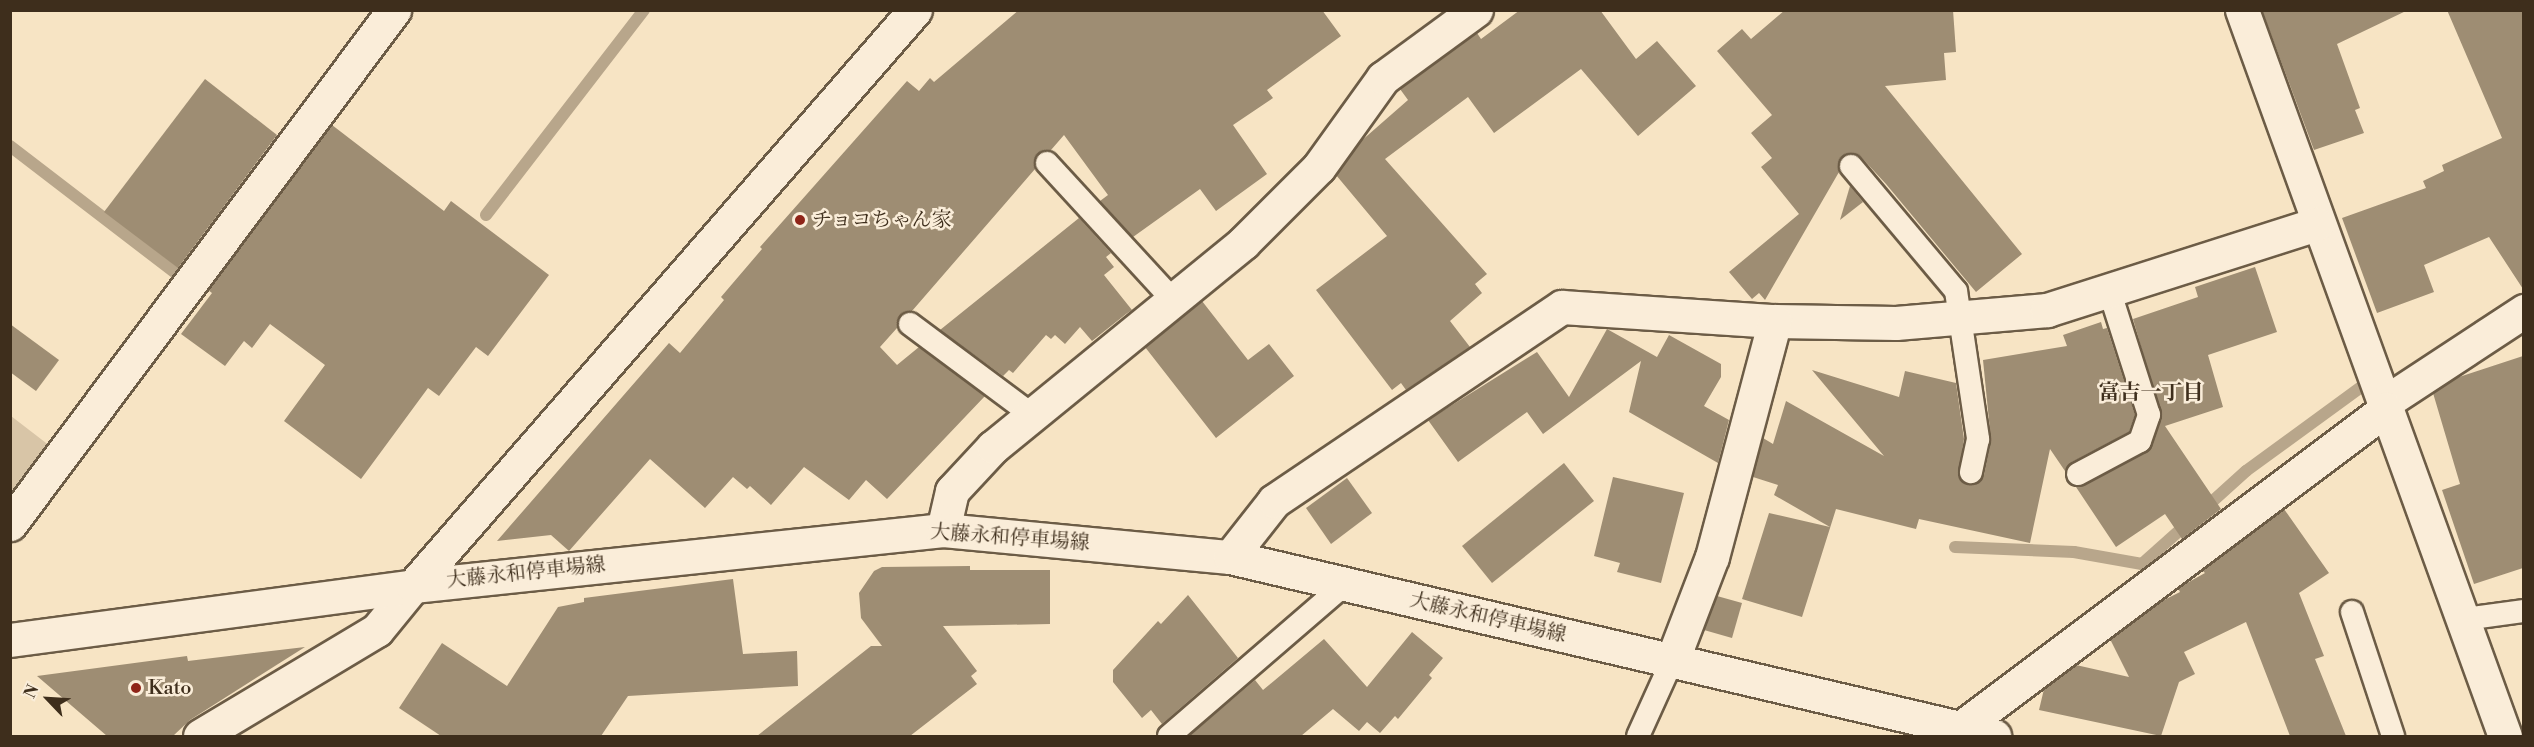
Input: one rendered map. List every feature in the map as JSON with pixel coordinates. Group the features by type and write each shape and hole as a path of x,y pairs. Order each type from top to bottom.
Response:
{"street":[{"path":"10,524 394,10"},
{"path":"200,736 377,630 412,585 915,10"},
{"path":"943,530 952,491 993,447 1243,243 1319,167 1383,78 1476,10"},
{"path":"2242,10 2317,224 2465,619 2505,736"},
{"path":"1230,557 1274,501 1562,307 1775,321 1896,323 2047,310 2317,224"},
{"path":"1955,733 2385,406 2523,310"},
{"path":"1672,661 1712,557 1775,321"},
{"name":"大藤永和停車場線","path":"10,640 412,585 943,530 1230,557 1672,661 1955,733 1994,736"}],"lane":[{"path":"1047,163 1173,300"},
{"path":"1851,166 1956,291 1958,317 1978,439 1971,472"},
{"path":"2078,474 2139,441 2149,415 2109,290"},
{"path":"910,324 1032,415"},
{"path":"1169,736 1344,585"},
{"path":"2465,619 2523,611"},
{"path":"2352,612 2393,736"},
{"path":"1638,736 1672,661"}],"shaded area":[{"path":"11,416 50,446 11,500"}],"building":[{"path":"1019,10 1322,10 1341,36 1267,90 1273,98 1233,125 1267,174 1216,211 1200,189 1133,237 1100,201 1108,195 1064,135 1051,150 1037,154 1035,169 912,311 900,316 897,328 880,347 897,365 919,347 985,396 887,499 866,480 849,500 804,467 771,505 750,486 747,489 733,477 705,508 650,459 569,551 551,535 497,541 669,343 680,353 724,300 721,297 762,249 760,247 907,81 919,91 930,78 934,82"},
{"path":"1520,10 1600,10 1636,59 1657,41 1696,86 1638,136 1581,69 1494,133 1468,97 1385,159 1487,274 1475,284 1482,293 1450,321 1470,347 1406,390 1401,383 1392,390 1316,290 1387,236 1336,175 1360,142 1408,100 1400,89 1477,33 1481,39"},
{"path":"1785,10 1953,10 1956,52 1944,53 1946,80 1885,86 2022,254 1976,292 1886,184 1861,157 1849,153 1839,161 1839,172 1765,300 1759,293 1752,299 1729,272 1799,214 1761,167 1772,158 1751,133 1772,115 1717,51 1742,29 1751,39"},
{"path":"2262,10 2408,10 2337,44 2360,108 2355,110 2364,133 2314,150"},
{"path":"2447,10 2523,10 2523,289 2489,237 2424,265 2434,292 2377,313 2342,218 2426,188 2423,181 2444,171 2442,165 2502,138"},
{"path":"205,79 277,135 178,268 104,212"},
{"path":"332,125 444,211 451,201 549,275 488,356 476,347 439,396 428,388 361,479 284,421 325,365 270,324 252,348 244,341 225,366 181,334 212,293 208,290"},
{"path":"1850,186 1863,202 1840,220"},
{"path":"1079,218 1111,253 1106,257 1114,267 1104,275 1132,310 1092,341 1080,327 1065,344 1055,335 1051,339 1046,335 1013,373 1009,370 1003,376 940,330"},
{"path":"2255,267 2277,332 2208,355 2223,407 2165,426 2221,509 2182,539 2165,514 2116,547 2076,487 2147,452 2162,419 2133,319 2198,297 2195,287"},
{"path":"1202,301 1248,360 1269,344 1294,376 1216,438 1145,347"},
{"path":"2101,322 2103,329 2107,328 2135,415 2129,432 2072,462 2065,471 2050,449 2030,543 1919,519 1916,529 1836,509 1802,617 1742,599 1769,513 1830,527 1774,495 1778,485 1753,477 1763,438 1773,444 1786,401 1884,456 1812,370 1899,397 1905,371 1956,383 1964,439 1958,476 1962,482 1975,485 1984,475 1991,441 1983,360 2067,346 2063,335"},
{"path":"10,324 59,360 36,391 10,372"},
{"path":"1607,329 1657,357 1669,335 1721,364 1721,377 1704,406 1729,420 1718,463 1629,412 1641,361 1543,434 1527,412 1458,462 1428,420 1537,352 1569,397"},
{"path":"2523,356 2523,568 2474,584 2442,490 2460,484 2433,393 2456,378"},
{"path":"1564,463 1594,501 1492,583 1462,546"},
{"path":"1613,477 1684,493 1661,583 1617,572 1620,563 1594,556"},
{"path":"1347,478 1372,513 1331,544 1306,508"},
{"path":"2284,509 2329,573 2299,593 2324,656 2315,659 2346,736 2290,736 2246,622 2184,652 2195,674 2179,682 2161,736 2039,710 2044,689 2076,665 2129,677 2110,639 2158,603 2180,592 2178,588 2205,573 2202,570"},
{"path":"970,566 970,570 1050,570 1050,624 943,626 977,671 971,676 977,684 910,736 757,736 871,646 882,646 861,618 859,593 874,571 882,567"},
{"path":"733,579 743,654 797,651 798,686 628,696 601,736 441,736 399,708 442,643 507,686 558,607 584,602 584,598"},
{"path":"1188,595 1238,658 1162,724 1151,710 1142,718 1113,682 1113,670 1158,621 1161,624"},
{"path":"1717,596 1742,603 1732,638 1704,630"},
{"path":"1412,632 1443,658 1429,675 1432,678 1398,719 1395,716 1380,733 1367,722 1359,731 1333,709 1301,736 1189,736 1255,680 1263,690 1324,639 1367,687"},
{"path":"305,647 190,720 173,736 107,736 37,676 187,656 188,661"}],"waterway":[{"path":"486,215 644,10"},
{"path":"10,146 178,275"},
{"path":"2204,509 2246,471 2360,388"},
{"path":"1955,547 2074,552 2142,564 2189,522"}],"place":[{"name":"チョコちゃん家","path":"800,220"},
{"name":"Kato","path":"136,688"}],"district":[{"name":"富吉一丁目","path":"2151,393"}]}
